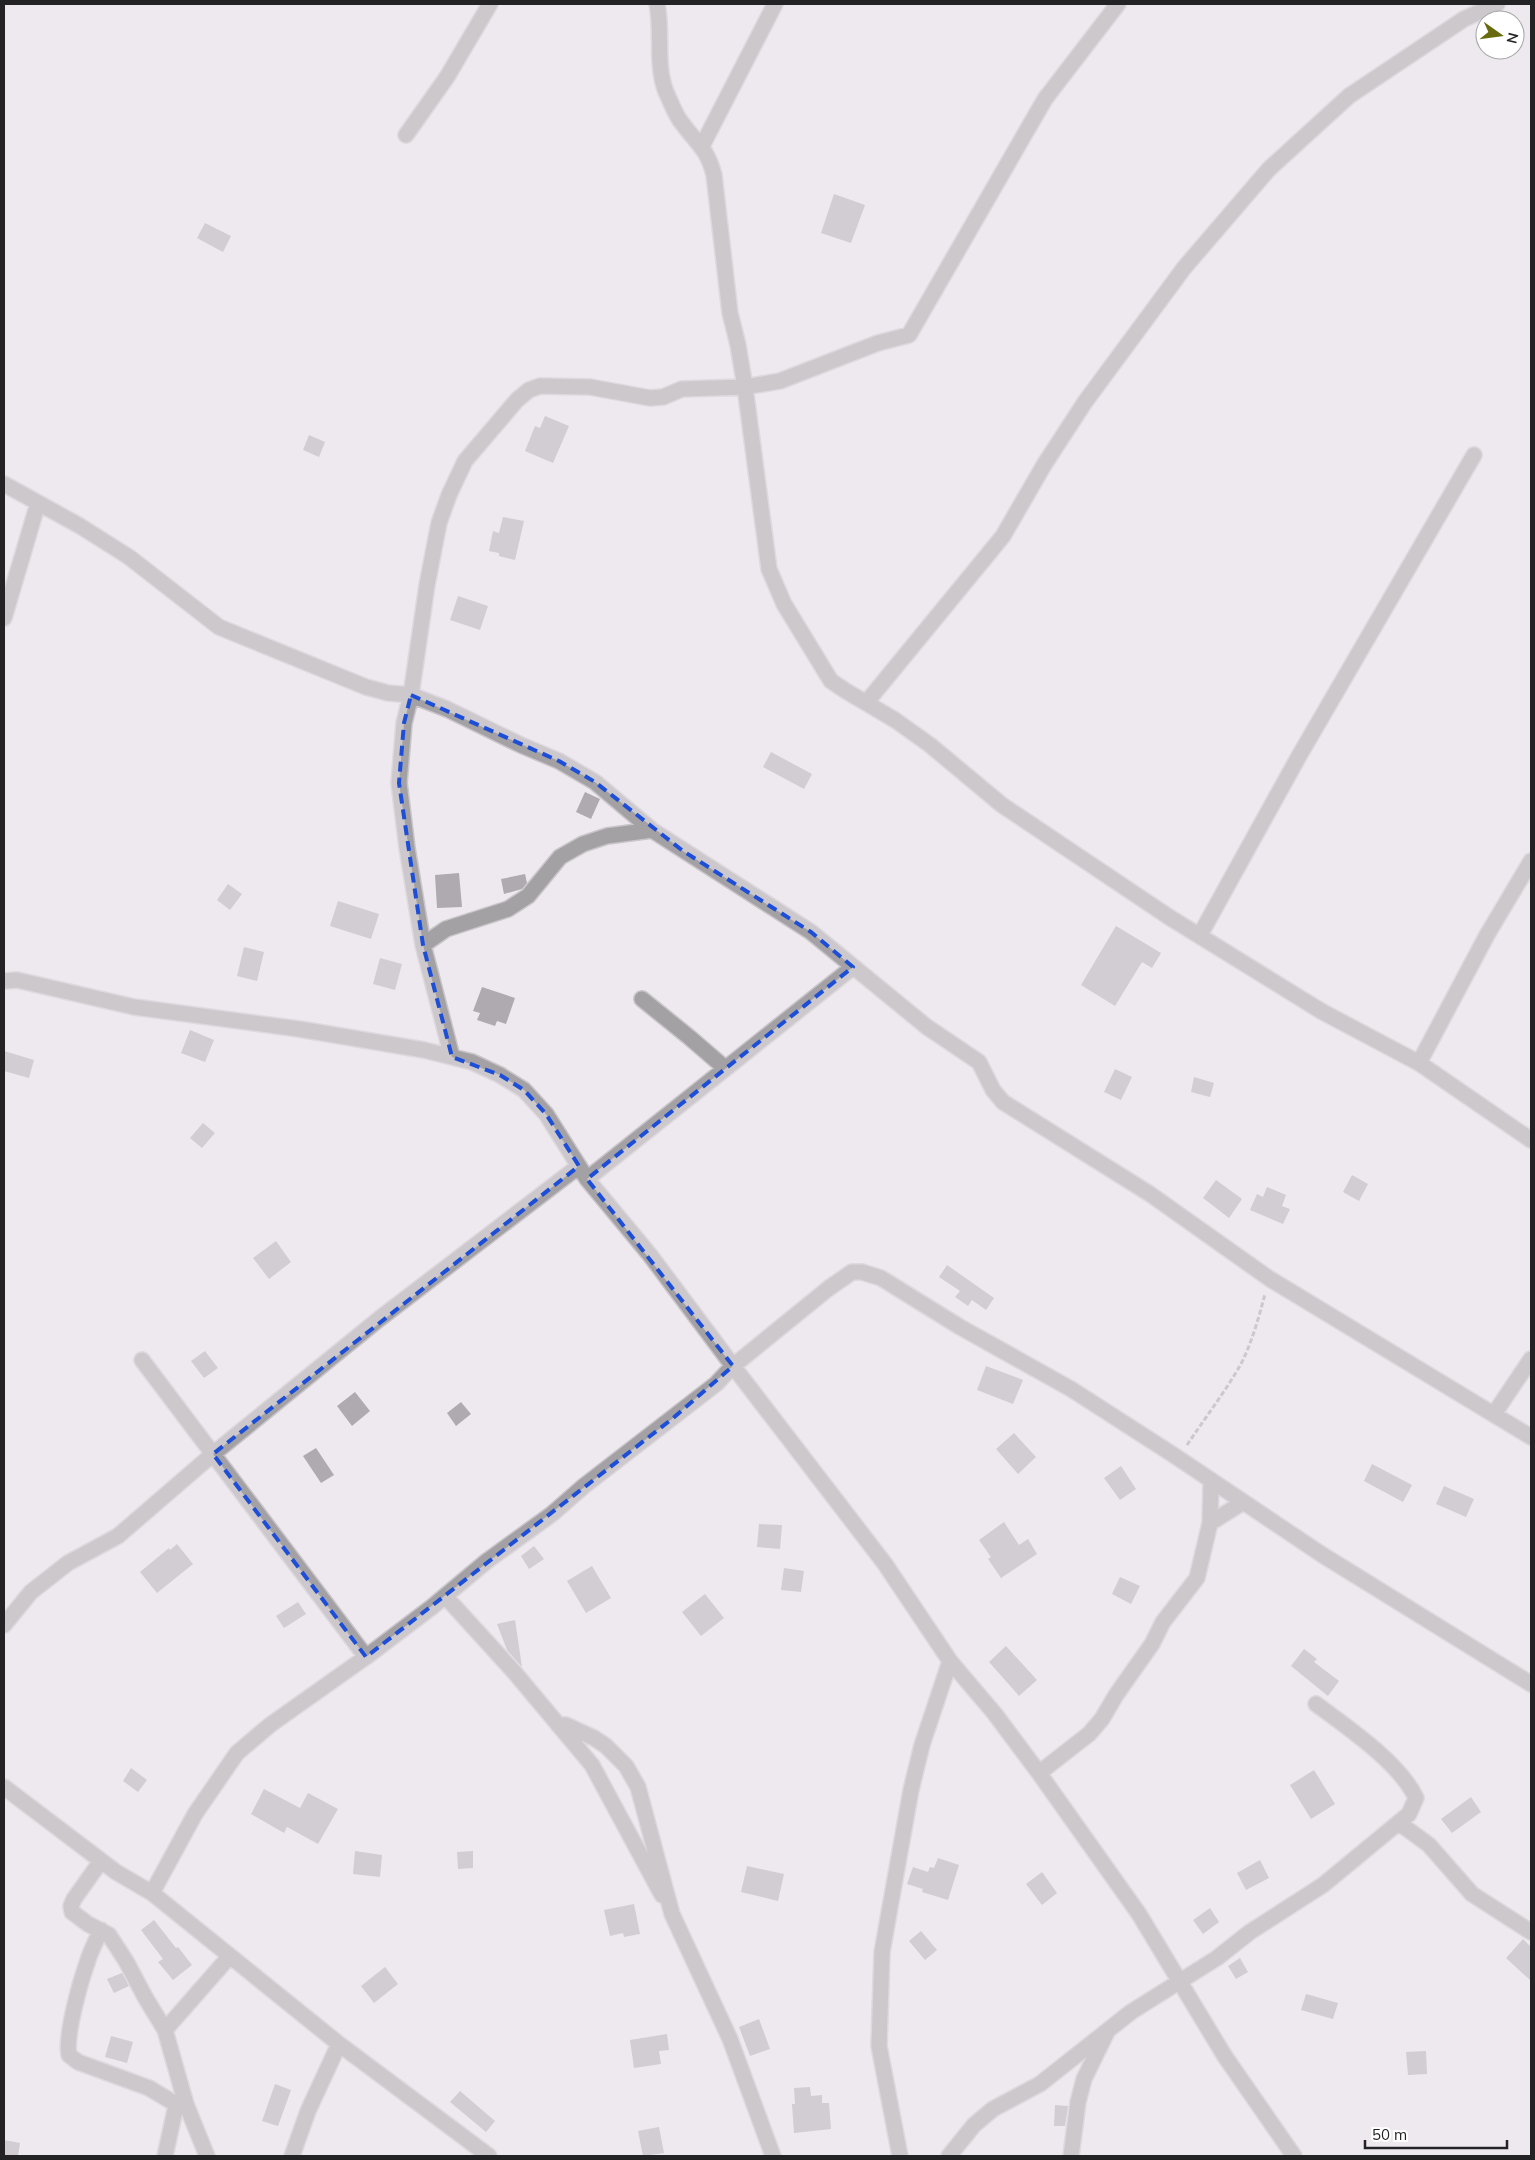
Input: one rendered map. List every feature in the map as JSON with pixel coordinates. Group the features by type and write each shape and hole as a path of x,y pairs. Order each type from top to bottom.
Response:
{"street":[{"path":"406,135 447,77 490,4"},
{"path":"657,4 661,33 661,75 666,92 680,122 702,146 710,158 714,175 730,314 738,345 745,387 764,546 769,569 775,588 831,681 895,720 930,745 1002,804 1161,912 1322,1011 1419,1063 1531,1140"},
{"path":"702,146 775,4"},
{"path":"452,1057 424,945 407,848 399,783 404,723 411,696 427,585 439,523 465,461 517,400 529,390 540,386 590,387 650,398 663,397 682,389 745,387 780,381 878,343 909,335 1045,99 1118,4"},
{"path":"866,703 1002,536 1044,465 1085,402 1184,268 1269,169 1349,96 1464,18 1498,4"},
{"path":"1200,935 1299,756 1474,455"},
{"path":"4,484 80,526 129,557 220,627 366,687 388,693 411,696 447,709 559,761 595,782 652,830 811,932 927,1026 979,1062 993,1090 1003,1102 1150,1194 1270,1279 1531,1437"},
{"path":"4,618 38,503"},
{"path":"424,945 446,928 508,909 528,896 560,857 583,844 607,836 652,830"},
{"path":"1419,1063 1487,935 1531,861"},
{"path":"4,1625 31,1592 68,1563 118,1536 213,1454 379,1320 583,1172 677,1108 724,1068 853,967"},
{"path":"4,981 17,980 134,1007 299,1028 424,1050 472,1062 500,1074 524,1090 546,1114 583,1172 650,1255 885,1564 950,1661 995,1714 1038,1773 1139,1914 1224,2055 1294,2156"},
{"path":"642,999 724,1068"},
{"path":"152,1893 195,1814 237,1753 270,1724 366,1657 488,1561 552,1514 584,1486 716,1384 733,1366 829,1288 852,1272 862,1272 881,1278 960,1327 1071,1390 1418,1616 1531,1684"},
{"path":"1494,1414 1531,1359"},
{"path":"142,1360 366,1657"},
{"path":"1038,1773 1089,1734 1102,1720 1152,1644 1164,1622 1197,1578 1210,1523 1211,1482"},
{"path":"1210,1523 1242,1503"},
{"path":"445,1596 592,1765 672,1914 730,2039 773,2156"},
{"path":"900,2156 879,2046 882,1952 911,1790 922,1745 950,1661"},
{"path":"949,2156 974,2125 993,2109 1040,2084 1131,2012 1181,1981 1323,1885 1409,1814 1416,1798 1410,1785 1364,1740 1316,1704"},
{"path":"558,1724 566,1725 594,1738 606,1746 626,1766 638,1787 672,1914"},
{"path":"4,1787 116,1872 152,1893 339,2044 489,2156"},
{"path":"1399,1823 1429,1845 1472,1894 1531,1932"},
{"path":"101,1861 74,1899 72,1912 108,1935 118,1948 165,2030 183,2105 208,2156"},
{"path":"101,1930 87,1962 70,2029 67,2047 69,2055 78,2062 149,2088 183,2105"},
{"path":"165,2030 229,1957"},
{"path":"1072,2156 1078,2102 1084,2080 1108,2030"},
{"path":"292,2156 308,2111 339,2044"},
{"path":"165,2156 175,2110 183,2105"}],"path":[{"path":"1177,1458 1214,1406 1241,1363 1257,1322 1270,1279"}],"highlighted area":[{"path":"411,695 559,761 595,782 683,851 811,932 853,967 587,1179 733,1366 672,1419 366,1657 213,1454 579,1166 546,1114 524,1090 500,1075 452,1057 423,945 399,783 404,723"}],"building":[{"path":"834,194 865,205 851,243 821,233"},
{"path":"205,223 231,236 223,252 197,238"},
{"path":"545,416 569,426 553,463 525,451 535,426 540,428"},
{"path":"309,435 325,442 319,457 303,450"},
{"path":"503,517 524,521 515,560 489,551 493,531 499,533"},
{"path":"458,596 488,606 480,630 450,620"},
{"path":"771,752 812,774 804,789 763,767"},
{"path":"585,792 600,799 591,819 576,812"},
{"path":"459,873 462,907 437,908 435,875"},
{"path":"525,874 527,883 522,889 504,894 501,879"},
{"path":"228,884 242,894 230,910 217,900"},
{"path":"338,901 379,914 371,939 330,926"},
{"path":"1116,926 1161,953 1152,968 1142,962 1115,1006 1081,985"},
{"path":"244,947 264,952 257,981 237,976"},
{"path":"380,958 402,964 395,990 373,984"},
{"path":"482,987 515,998 506,1024 497,1021 495,1026 477,1020 480,1013 473,1011"},
{"path":"190,1030 214,1040 205,1062 181,1053"},
{"path":"4,1051 34,1060 29,1078 4,1071"},
{"path":"1115,1069 1132,1077 1121,1100 1104,1092"},
{"path":"1194,1077 1214,1083 1210,1097 1191,1092"},
{"path":"203,1123 215,1133 202,1148 190,1138"},
{"path":"1352,1175 1368,1184 1359,1201 1343,1192"},
{"path":"1216,1180 1242,1199 1229,1218 1203,1198"},
{"path":"1267,1187 1286,1195 1282,1206 1290,1209 1283,1224 1250,1210 1257,1194 1263,1197"},
{"path":"276,1241 291,1262 269,1279 253,1258"},
{"path":"947,1265 994,1298 986,1310 972,1300 968,1306 955,1297 960,1291 939,1277"},
{"path":"205,1351 218,1368 204,1378 191,1361"},
{"path":"986,1366 1023,1380 1013,1404 977,1390"},
{"path":"355,1392 370,1411 352,1426 337,1406"},
{"path":"461,1402 471,1414 456,1426 447,1413"},
{"path":"1014,1433 1036,1457 1018,1474 996,1449"},
{"path":"316,1448 334,1475 321,1483 303,1456"},
{"path":"1372,1464 1412,1485 1403,1502 1364,1481"},
{"path":"1121,1466 1136,1489 1120,1500 1104,1478"},
{"path":"1444,1486 1474,1499 1466,1517 1436,1504"},
{"path":"1004,1522 1019,1545 1028,1539 1037,1554 1001,1578 988,1559 991,1557 979,1540"},
{"path":"759,1524 782,1525 780,1549 757,1547"},
{"path":"177,1544 193,1564 157,1593 140,1572 169,1548 170,1550"},
{"path":"534,1546 544,1559 529,1569 521,1556"},
{"path":"592,1566 611,1598 586,1613 567,1581"},
{"path":"784,1568 804,1571 801,1592 781,1590"},
{"path":"1120,1577 1140,1586 1131,1604 1112,1594"},
{"path":"705,1594 724,1618 701,1636 682,1612"},
{"path":"298,1602 306,1614 284,1628 276,1616"},
{"path":"515,1620 522,1667 507,1650 497,1624"},
{"path":"1006,1646 1037,1680 1019,1696 989,1662"},
{"path":"1304,1649 1317,1659 1314,1662 1339,1681 1328,1696 1291,1666"},
{"path":"131,1768 147,1780 138,1792 123,1781"},
{"path":"1314,1770 1335,1804 1311,1819 1290,1785"},
{"path":"264,1789 300,1808 308,1793 338,1809 318,1844 287,1827 284,1833 251,1814"},
{"path":"1471,1797 1481,1812 1452,1833 1441,1819"},
{"path":"355,1851 382,1855 380,1877 353,1874"},
{"path":"473,1851 473,1868 458,1869 457,1852"},
{"path":"938,1858 959,1865 948,1900 922,1892 923,1889 907,1884 913,1867 928,1872 930,1867 934,1868"},
{"path":"1260,1860 1269,1878 1246,1890 1237,1873"},
{"path":"747,1866 784,1874 778,1901 741,1892"},
{"path":"1042,1872 1057,1893 1042,1905 1026,1884"},
{"path":"634,1904 640,1934 624,1937 623,1933 610,1936 604,1910"},
{"path":"1210,1908 1219,1922 1203,1934 1193,1920"},
{"path":"154,1920 192,1965 173,1980 158,1962 163,1959 141,1930"},
{"path":"921,1931 937,1950 925,1960 909,1941"},
{"path":"1523,1939 1531,1947 1531,1981 1506,1958"},
{"path":"1240,1958 1248,1972 1236,1979 1228,1966"},
{"path":"385,1967 398,1984 374,2003 361,1986"},
{"path":"122,1973 129,1986 114,1993 107,1979"},
{"path":"1306,1994 1338,2003 1333,2019 1301,2010"},
{"path":"759,2019 770,2049 750,2056 739,2027"},
{"path":"667,2034 669,2050 659,2051 661,2064 634,2068 630,2040"},
{"path":"111,2036 133,2042 127,2063 105,2057"},
{"path":"1426,2051 1427,2074 1408,2075 1406,2052"},
{"path":"275,2084 291,2090 278,2126 262,2121"},
{"path":"810,2087 811,2096 822,2095 822,2103 829,2103 831,2129 794,2133 792,2104 795,2104 794,2088"},
{"path":"460,2091 495,2121 486,2132 450,2102"},
{"path":"1055,2105 1068,2106 1065,2126 1054,2126"},
{"path":"659,2127 664,2153 643,2156 638,2131"},
{"path":"4,2140 20,2143 18,2156 4,2156"}]}
